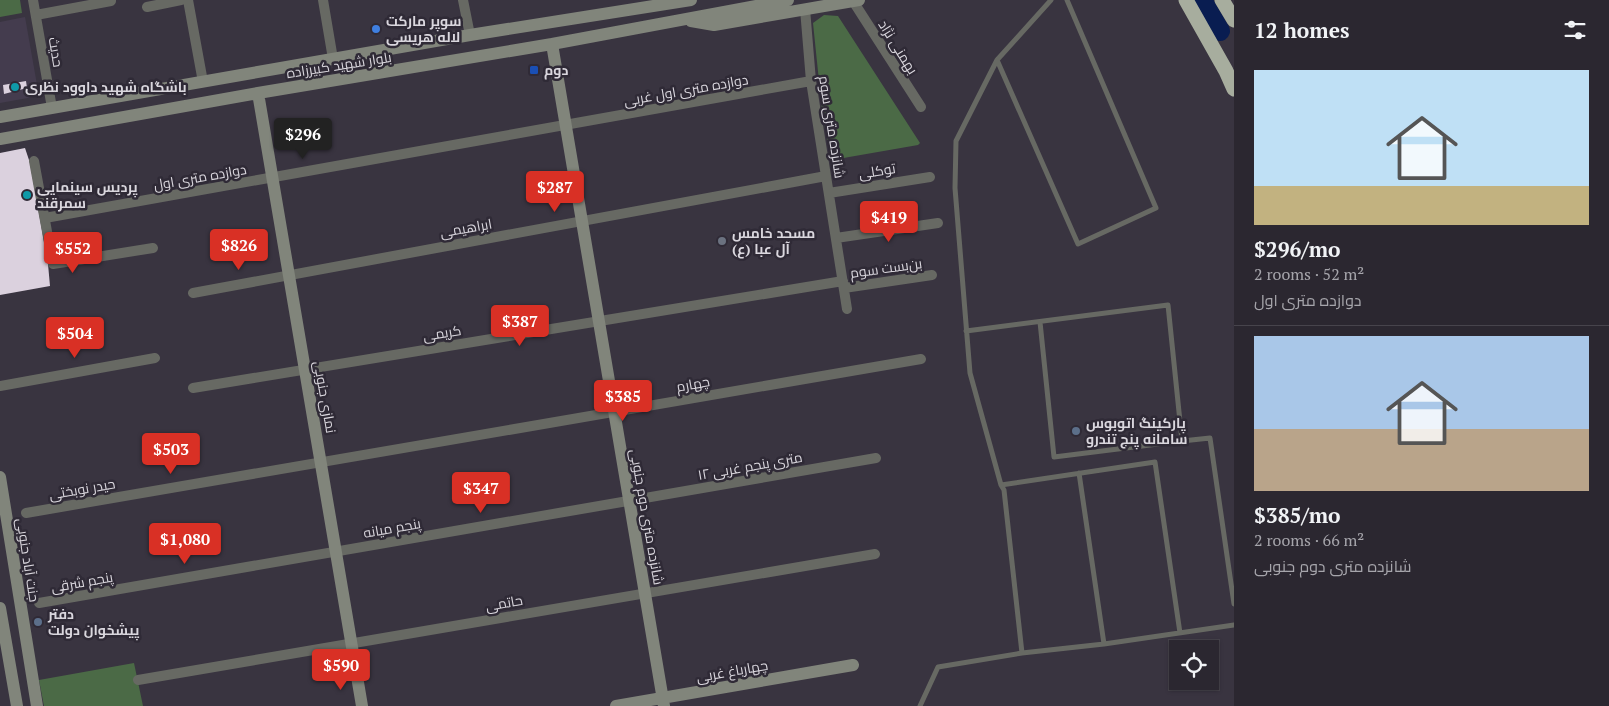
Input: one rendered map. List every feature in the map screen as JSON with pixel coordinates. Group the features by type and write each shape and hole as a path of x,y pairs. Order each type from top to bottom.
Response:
{"highway":[{"path":"1186,0 1226,71 1234,89"},
{"path":"1222,0 1234,20"}],"main road":[{"name":"بلوار شهید کبیرزاده","path":"0,139 258,93 552,44 788,0"},
{"name":"بلوار شهید کبیرزاده","path":"684,20 714,25 856,0"},
{"name":"بلوار شهید کبیرزاده","path":"0,117 660,2 685,1"},
{"name":"شانزده متری دوم جنوبی","path":"552,44 663,702"},
{"name":"نمازی جنوبی","path":"258,93 362,706"},
{"name":"جنت آباد جنوبی","path":"0,477 37,706"},
{"path":"0,608 17,706"},
{"name":"چهارباغ غربی","path":"616,706 663,702 853,665"},
{"path":"352,706 358,681"}],"street":[{"name":"حدیث","path":"33,0 52,108"},
{"path":"147,7 181,0"},
{"path":"188,0 203,82"},
{"path":"323,0 332,59"},
{"path":"463,0 470,35"},
{"name":"بهمنی نژاد","path":"856,0 920,107"},
{"path":"36,15 110,1"},
{"name":"شانزده متری سوم","path":"805,8 810,81 847,309"},
{"name":"دوازده متری اول غربی","path":"566,125 810,81"},
{"name":"دوازده متری اول","path":"45,218 566,125"},
{"path":"34,161 53,264 154,248"},
{"name":"ابراهیمی","path":"193,293 826,176"},
{"name":"توکلی","path":"828,192 930,177"},
{"path":"836,238 938,223"},
{"name":"بن‌بست سوم","path":"843,284 932,275"},
{"name":"کریمی","path":"193,388 598,321 843,284"},
{"path":"0,386 155,358"},
{"name":"چهارم","path":"321,462 921,358"},
{"name":"۱۲ متری پنجم غربی","path":"629,501 876,458"},
{"name":"حیدر نوبختی","path":"26,513 321,462"},
{"name":"پنجم میانه","path":"336,552 629,501"},
{"name":"پنجم شرقی","path":"39,603 336,552"},
{"name":"حاتمی","path":"138,680 875,554"}],"lane":[{"path":"1022,653 1004,490 970,372 955,188 956,141 997,60 1050,0"},
{"path":"997,60 1078,244 1156,208 1067,0"},
{"path":"966,331 1168,305 1182,440"},
{"path":"1040,322 1054,457 1210,438 1234,604"},
{"path":"1001,485 1155,462 1180,633"},
{"path":"1080,473 1104,644"},
{"path":"920,706 938,667 1022,653 1104,644 1234,625"}],"shaded area":[{"path":"25,17 39,96 0,103 0,22"}],"green space":[{"path":"0,0 20,0 22,13 0,17"},
{"path":"824,15 838,16 920,143 918,145 832,160 823,120 813,23"},
{"path":"134,663 143,706 44,706 39,680"}],"building":[{"name":"باشگاه شهید داوود نظری","path":"26,81 27,88 4,94 3,85"},
{"path":"25,148 30,163 48,264 50,286 0,295 0,153"}],"waterway":[{"path":"1202,0 1220,31"}],"place":[{"name":"سوپر مارکت لاله هریسی","path":"376,29"},
{"name":"دوم","path":"534,70"},
{"name":"باشگاه شهید داوود نظری","path":"15,87"},
{"name":"پردیس سینمایی سمرقند","path":"27,195"},
{"name":"مسجد خامس آل عبا (ع)","path":"722,241"},
{"name":"پارکینگ اتوبوس سامانه پنج تندرو","path":"1076,431"},
{"name":"دفتر پیشخوان دولت","path":"38,622"}]}
